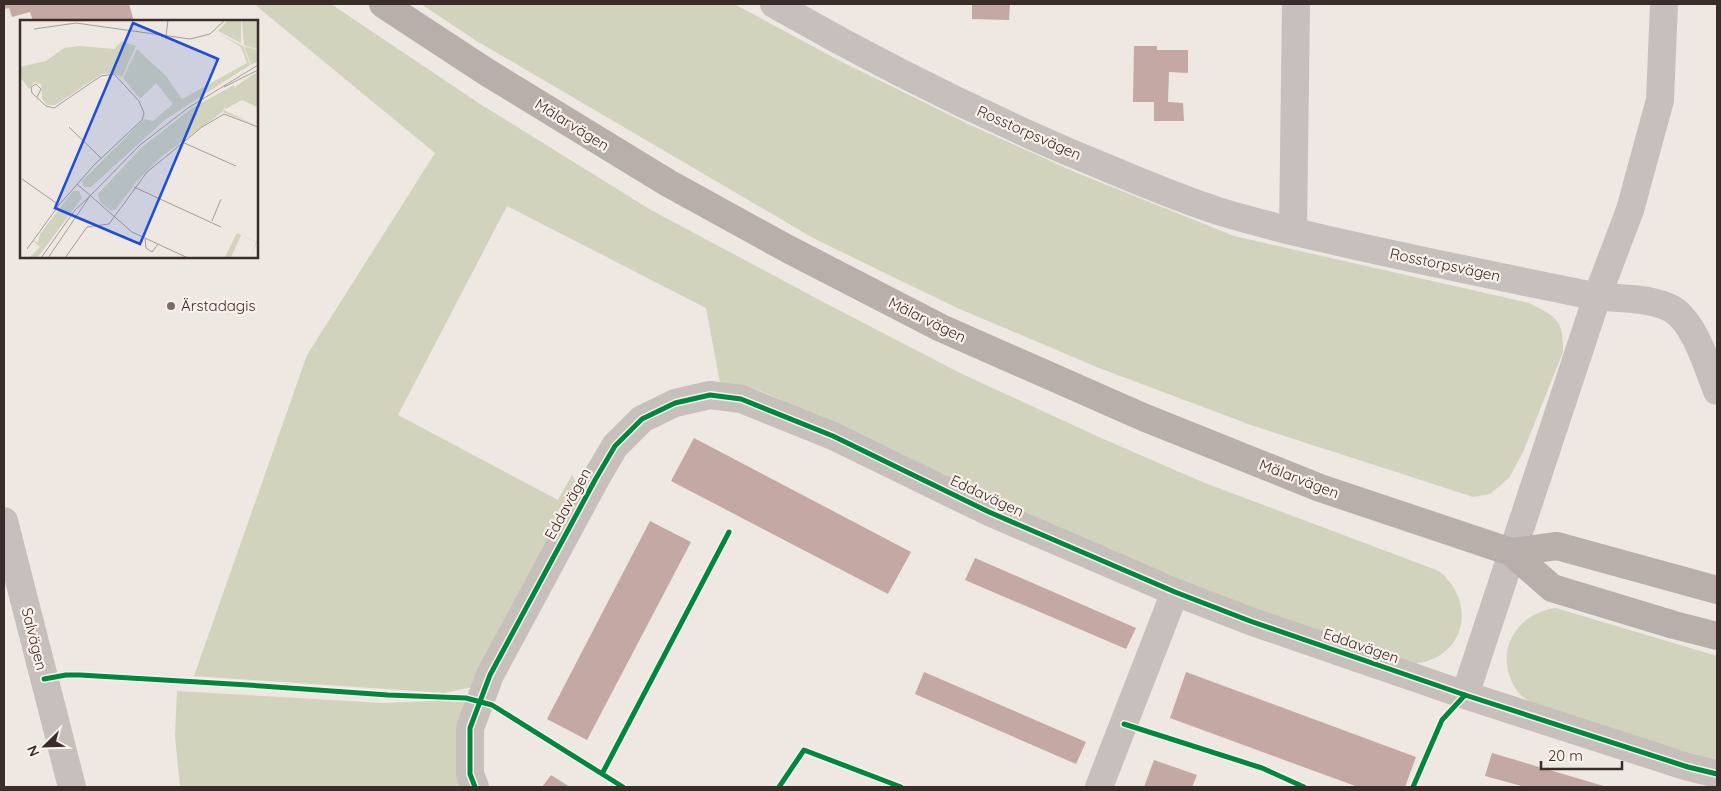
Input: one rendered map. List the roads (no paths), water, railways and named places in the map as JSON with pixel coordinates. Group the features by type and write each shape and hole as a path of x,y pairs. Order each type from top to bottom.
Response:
{"main road":[{"name":"Mälarvägen","path":"383,4 485,71 668,183 786,248 941,328 1143,417 1320,488 1512,552 1552,588 1717,636"},
{"name":"Mälarvägen","path":"1512,552 1557,546 1717,590"}],"street":[{"name":"Rosstorpsvägen","path":"776,4 850,46 996,120 1130,178 1219,212 1423,262 1597,297 1655,303 1671,309 1683,318 1693,333 1717,391"},
{"path":"1293,231 1296,4"},
{"path":"1465,695 1597,297 1630,210 1660,100 1664,4"},
{"name":"Eddavägen","path":"475,787 470,774 470,728 490,675 615,446 642,419 675,403 710,395 741,399 833,436 989,512 1250,622 1465,695 1686,777 1717,774"},
{"name":"Salvägen","path":"4,521 72,787"},
{"path":"1099,787 1175,592"}],"place":[{"name":"Ärstadagis","path":"171,306"}]}
